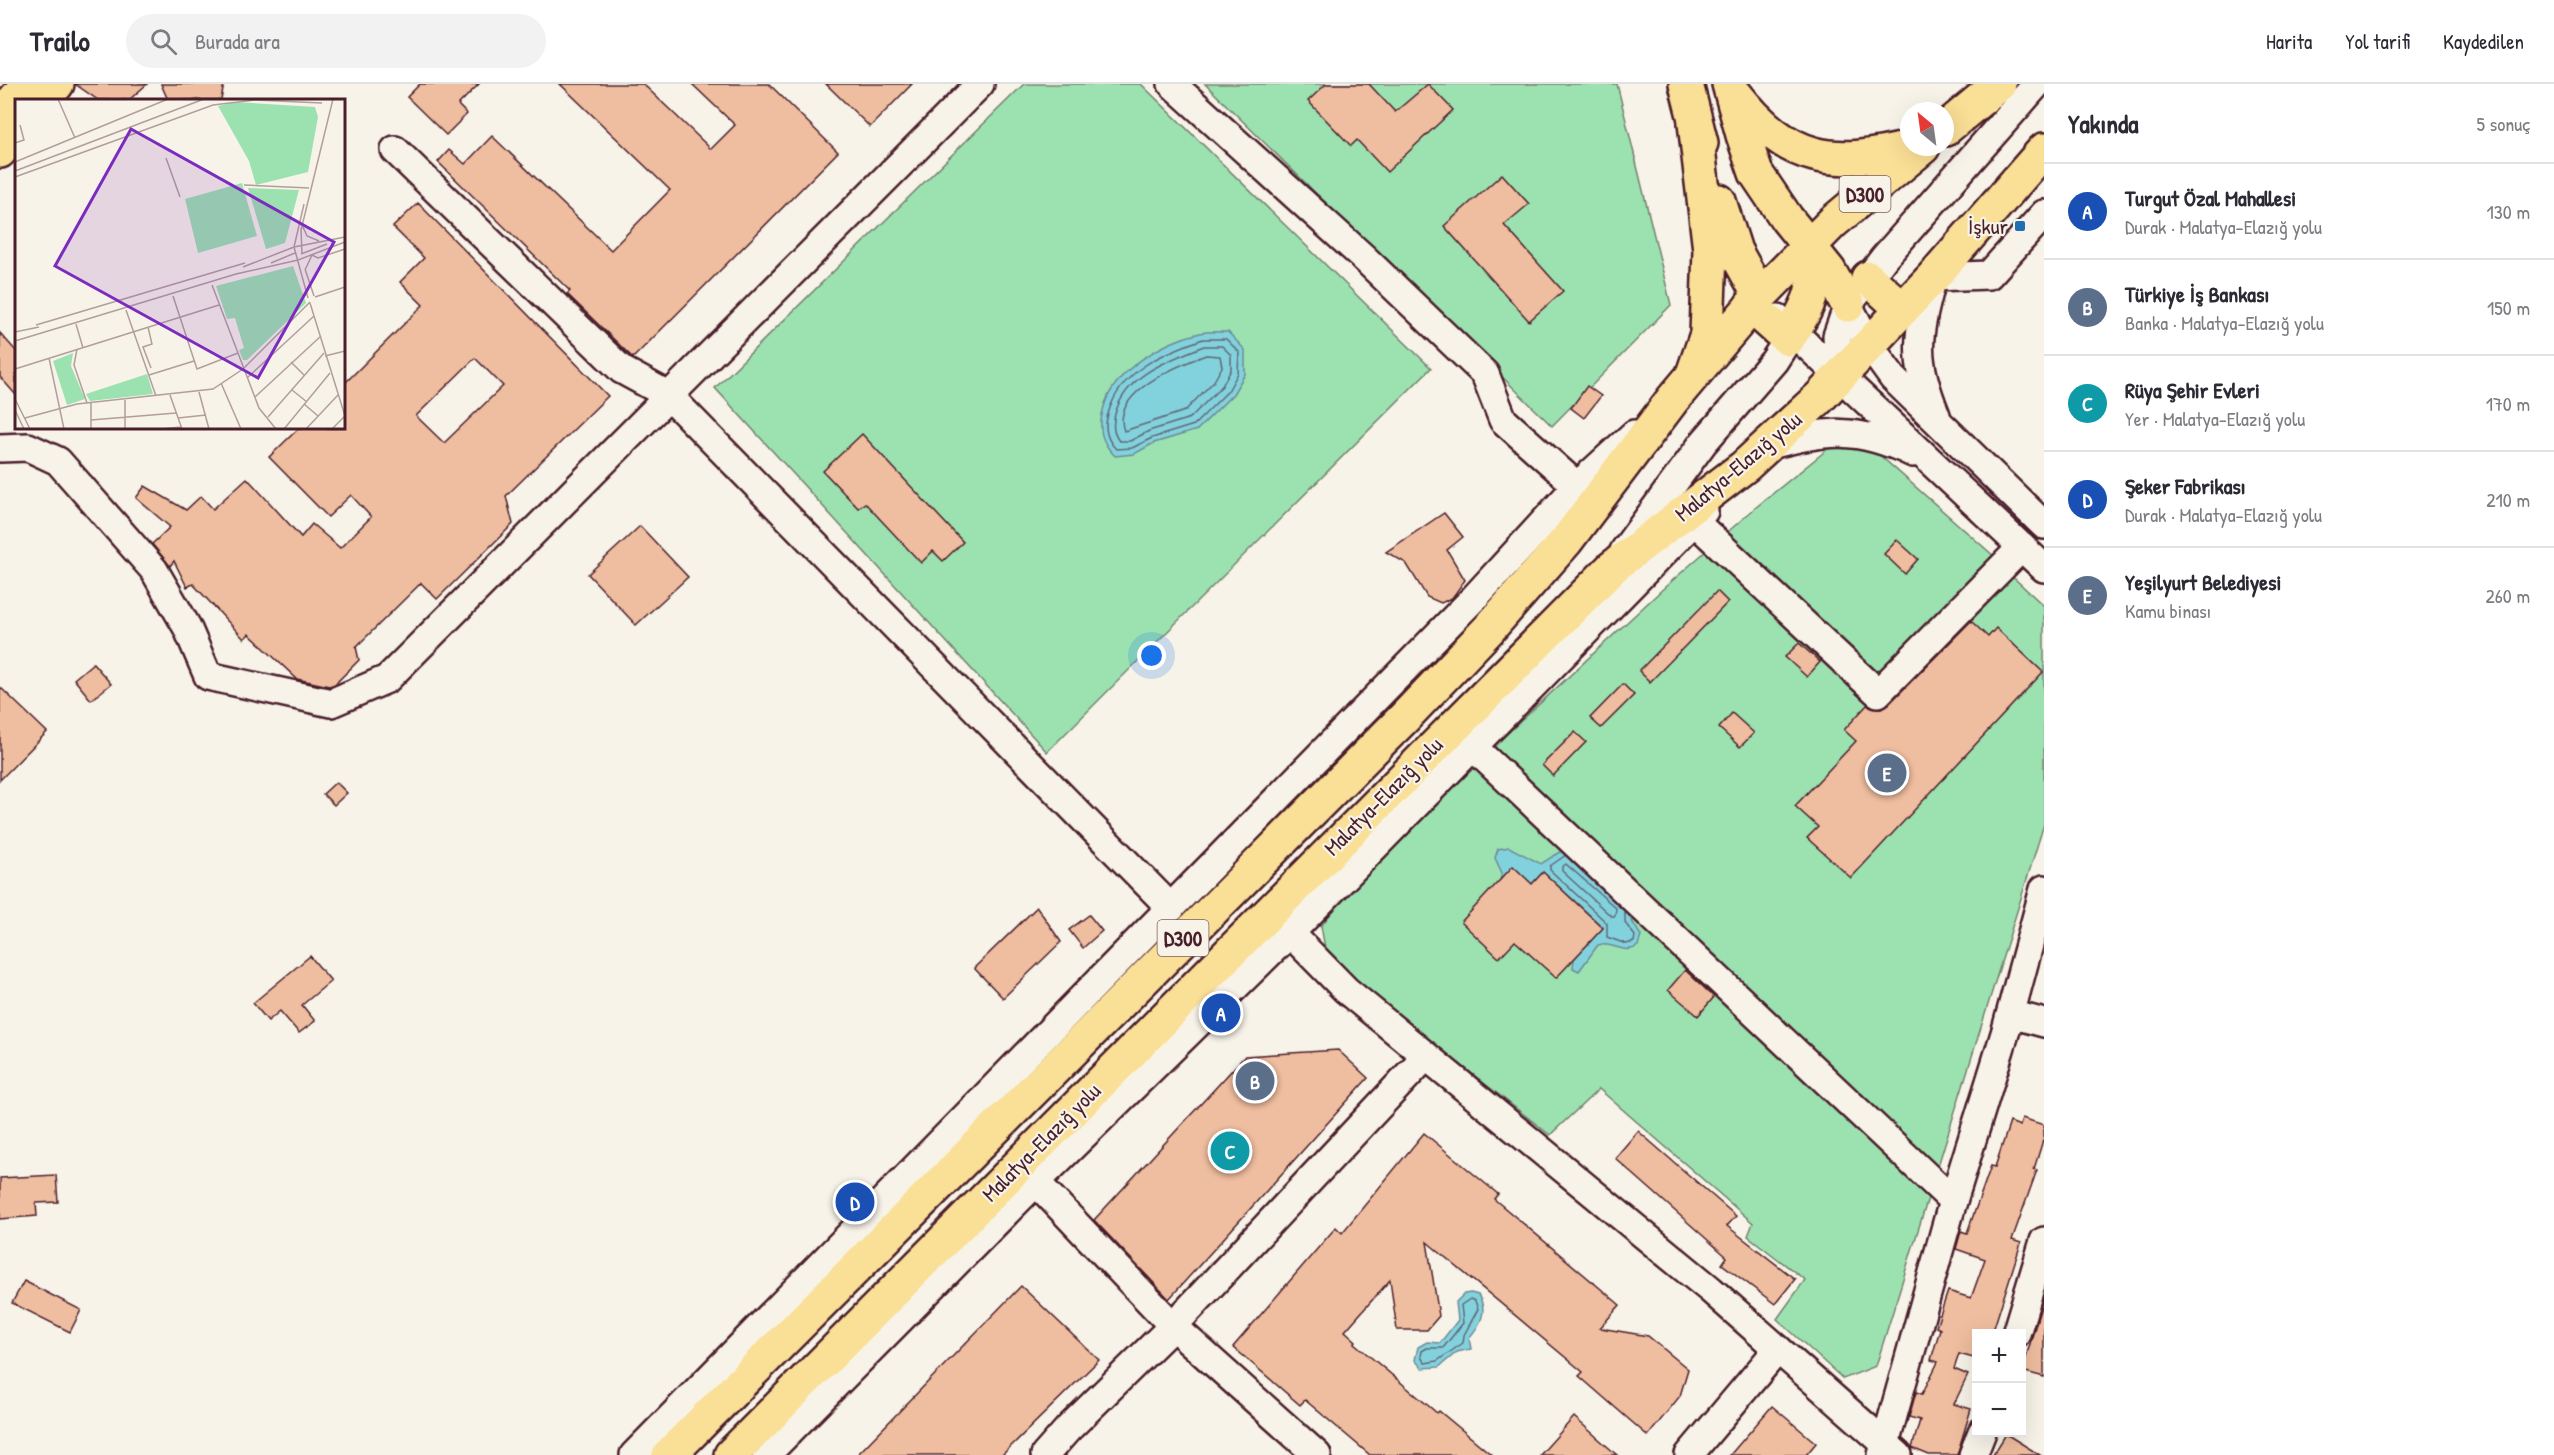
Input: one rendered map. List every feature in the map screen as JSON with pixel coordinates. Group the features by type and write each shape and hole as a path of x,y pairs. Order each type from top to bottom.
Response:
{"main road":[{"path":"15,99 28,84"},
{"path":"44,99 57,84"},
{"path":"1686,84 1695,123 1735,251 1755,301 1790,336 1813,293 1815,277 1810,245"},
{"path":"1954,122 1999,84"},
{"path":"1730,86 1751,114 1769,131 1787,144 1807,153 1851,158 1900,150"},
{"path":"1730,86 1756,173 1787,219 1810,245 1848,305"},
{"path":"0,117 15,99"},
{"path":"1693,374 1707,334 1710,250 1695,123"},
{"path":"0,151 15,132"},
{"name":"Malatya-Elazığ yolu","path":"731,1455 1613,567 1756,456 1839,377 1933,277 2043,151"},
{"name":"Malatya-Elazığ yolu","path":"669,1455 1403,719 1488,630 1566,541 1673,399 1755,301 1850,207 1912,156"},
{"path":"1868,278 1902,309"}],"street":[{"path":"0,448 28,447 58,461 154,570 187,627 208,676 331,704 387,679 980,84"},
{"path":"1172,84 1362,256 1485,374 1503,420 1577,486"},
{"path":"1839,377 1837,336 1848,305 1868,278 2037,84"},
{"path":"395,150 621,370 668,395 1171,908"},
{"path":"1940,425 1919,366 1918,347 1923,314 1933,277 1989,275 2036,224"},
{"path":"1848,305 1869,345 1893,378 2044,525"},
{"path":"1613,567 1703,443 1774,361 1790,336 1839,377 2044,568"},
{"path":"634,1455 1475,597 1577,486 1673,399"},
{"path":"766,1455 1036,1182 1290,933 1756,456 1811,434 1842,431 1893,444 1933,463"},
{"path":"1694,521 1878,693 2022,547"},
{"path":"1473,747 1953,1201"},
{"path":"1290,933 1346,990 1711,1290 1889,1452 1953,1201 2011,1014 2044,889"},
{"path":"2011,1014 2044,1023"},
{"path":"1045,1455 1068,1429 1173,1326 1426,1056"},
{"path":"1036,1182 1173,1326 1317,1455"},
{"path":"2018,1329 2044,1241"},
{"path":"1689,1455 1778,1349"},
{"path":"1972,1455 1980,1437"}],"green space":[{"path":"1024,84 1141,84 1431,368 1047,752 715,388"},
{"path":"1205,84 1617,84 1671,305 1552,426"},
{"path":"1834,444 1876,452 2004,565 2002,567 2044,606 2044,824 1876,1366 1843,1379 1777,1319 1805,1280 1748,1236 1753,1223 1599,1089 1550,1135 1342,971 1326,954 1321,926 1380,852 1665,587 1755,508"}],"water":[{"path":"1228,332 1245,350 1245,374 1233,394 1197,430 1154,443 1134,454 1115,456 1104,440 1101,423 1108,396 1117,382 1141,360 1170,343 1200,333"},
{"path":"1569,846 1633,912 1629,916 1641,936 1638,946 1633,949 1598,945 1579,971 1573,968 1574,959 1603,927 1543,872 1532,884 1513,867 1500,880 1502,873 1495,858 1498,849 1509,847 1541,864"},
{"path":"1464,1294 1478,1295 1483,1312 1480,1323 1469,1338 1471,1349 1457,1352 1439,1367 1422,1368 1415,1360 1418,1347 1427,1342 1440,1343 1458,1320 1456,1302"}],"building":[{"path":"75,84 147,84 130,99 97,99"},
{"path":"161,84 224,84 221,99 168,99"},
{"path":"420,84 479,84 458,105 467,114 446,135 407,97"},
{"path":"560,84 643,84 711,149 735,125 692,84 769,84 838,152 633,358 567,294 570,291 438,162 449,150 465,164 492,136 611,250 670,190"},
{"path":"826,84 912,84 870,127"},
{"path":"1326,84 1369,84 1395,112 1428,84 1453,110 1387,172 1357,140 1351,146 1308,101"},
{"path":"1502,174 1529,204 1504,225 1563,291 1529,321 1444,226"},
{"path":"418,203 608,396 506,496 513,524 437,599 421,583 356,647 359,660 335,684 329,686 297,679 249,634 244,639 193,584 187,587 174,561 170,566 152,544 170,527 136,498 145,486 186,510 201,496 213,509 247,478 301,537 312,524 340,548 371,517 351,495 328,517 269,457 298,429 345,429 345,383 423,305 400,282 424,258 393,227","holes":["475,358 503,386 444,443 416,416"]},
{"path":"0,333 15,350 15,394 0,377"},
{"path":"1587,386 1601,396 1584,418 1571,408"},
{"path":"862,434 963,542 943,561 933,551 921,563 865,503 858,508 823,471"},
{"path":"1444,513 1463,537 1447,550 1465,580 1452,598 1441,603 1427,597 1406,563 1386,552"},
{"path":"640,526 688,577 636,625 588,574"},
{"path":"1897,540 1918,559 1905,574 1884,554"},
{"path":"1717,591 1728,602 1650,682 1639,671"},
{"path":"1971,621 1988,637 1996,628 2043,672 1851,878 1807,838 1818,827 1795,806 1856,741 1844,730 1867,705 1882,708 1889,704"},
{"path":"1799,643 1820,662 1807,677 1785,657"},
{"path":"93,663 111,684 91,700 74,679"},
{"path":"1623,684 1634,695 1601,728 1590,718"},
{"path":"0,687 47,732 0,780"},
{"path":"1732,713 1754,733 1740,747 1719,728"},
{"path":"1575,732 1586,742 1553,776 1542,765"},
{"path":"336,782 347,793 334,805 323,794"},
{"path":"1513,866 1532,884 1543,872 1603,928 1556,978 1515,941 1499,958 1461,922"},
{"path":"1037,907 1061,942 1003,998 974,968"},
{"path":"1089,915 1102,931 1083,948 1069,930"},
{"path":"310,956 331,981 302,1005 315,1021 299,1033 280,1011 268,1021 253,1003"},
{"path":"1685,970 1714,997 1698,1016 1668,990"},
{"path":"1338,1050 1368,1078 1169,1299 1094,1220 1245,1056"},
{"path":"2022,1118 2044,1125 2044,1137 2034,1169 2037,1170 2012,1240 2021,1243 1994,1329 1972,1329 1972,1358 1959,1354 1954,1369 1968,1375 1954,1404 1971,1409 1957,1455 1929,1455 1912,1448 1920,1420 1909,1417 1916,1392 1922,1394 1938,1362 1931,1360 1940,1329 1936,1327 1948,1291 1971,1298 1985,1259 1956,1249 1961,1231 1967,1233 1991,1166 1995,1167 2010,1122 2020,1126"},
{"path":"1638,1131 1736,1216 1727,1226 1795,1279 1775,1304 1722,1264 1727,1257 1615,1158"},
{"path":"1424,1133 1498,1194 1494,1199 1620,1305 1600,1328 1648,1336 1688,1369 1680,1396 1648,1436 1579,1376 1583,1372 1427,1242 1439,1316 1427,1330 1397,1330 1390,1280 1345,1331 1356,1341 1354,1343 1437,1413 1439,1411 1492,1455 1370,1455 1305,1400 1300,1405 1233,1347 1336,1227 1342,1233"},
{"path":"56,1175 58,1202 36,1203 37,1216 0,1219 0,1178"},
{"path":"24,1281 81,1310 70,1332 12,1303"},
{"path":"1021,1286 1099,1360 1002,1455 857,1455"},
{"path":"2044,1296 2044,1377 2026,1372 2026,1357"},
{"path":"1772,1406 1816,1443 1806,1455 1730,1455"},
{"path":"1574,1417 1617,1455 1540,1455"},
{"path":"2004,1437 2011,1437 2040,1455 1993,1455"}],"place":[{"name":"İşkur","path":"2020,226"},
{"name":"Yeşilyurt Belediyesi","path":"1887,773"},
{"name":"Turgut Özal Mahallesi","path":"1221,1013"},
{"name":"Türkiye İş Bankası","path":"1255,1081"},
{"name":"Rüya Şehir Evleri","path":"1230,1151"},
{"name":"Şeker Fabrikası","path":"855,1202"}]}
